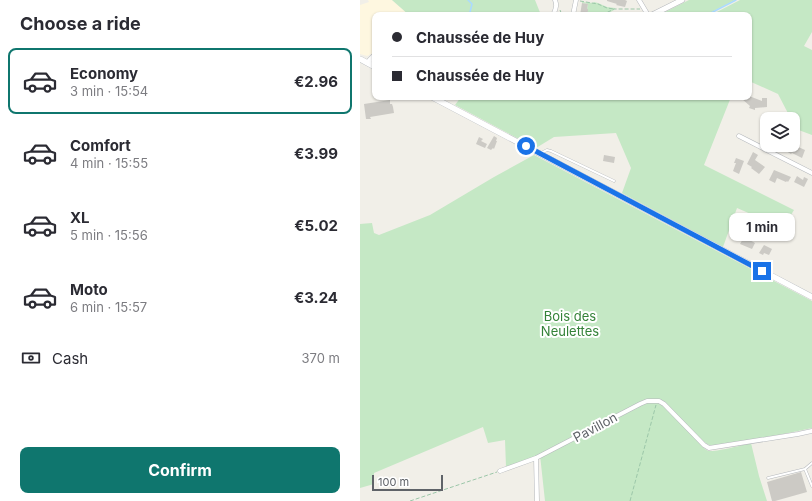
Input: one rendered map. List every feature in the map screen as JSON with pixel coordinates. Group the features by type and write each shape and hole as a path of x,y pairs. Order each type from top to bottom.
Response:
{"main road":[{"path":"360,59 372,65"},
{"path":"438,100 812,297"}],"street":[{"path":"554,12 556,8 555,0"},
{"path":"574,12 576,0"},
{"path":"639,0 646,12"},
{"path":"658,12 682,0"},
{"path":"368,63 372,58"},
{"path":"738,136 812,173"},
{"name":"Pavillon","path":"500,471 536,458 640,404 647,401 656,401"},
{"path":"656,401 661,402 666,406 704,445 709,448 812,431"},
{"path":"536,458 537,501"}],"lane":[{"path":"540,154 547,150 551,151 614,181"},
{"path":"768,478 805,469 812,463"},
{"path":"805,469 812,486"}],"path":[{"path":"576,0 614,9 644,8"},
{"path":"608,12 614,9"},
{"path":"630,501 656,401"},
{"path":"410,501 500,471"}],"shaded area":[{"path":"368,0 392,0 406,12 372,12 372,54 367,56 360,54 360,5 369,2"}],"green space":[{"path":"392,0 535,0 540,12 406,12"},
{"path":"689,0 735,0 712,12 665,12"},
{"path":"740,0 812,0 812,32 804,46 812,50 812,135 800,130 800,112 787,112 778,94 752,82 752,12 717,12"},
{"path":"594,2 607,7 615,8 610,12 587,12 588,4 582,3"},
{"path":"459,100 730,100 704,165 794,210 783,228 737,208 723,247 622,193 631,168 616,133 554,137 536,148 455,105"},
{"name":"Bois des Neulettes","path":"534,155 812,301 812,428 712,446 703,441 699,443 706,450 713,451 751,443 767,501 545,501 540,455 506,467 505,440 488,443 483,427 374,473 374,484 360,488 360,224 372,223 374,233 379,235 430,215"}],"building":[{"path":"607,0 627,1 625,7 616,5 617,4"},
{"path":"582,3 588,4 588,12 580,12"},
{"path":"752,97 762,101 762,98 767,98 767,107 755,108 755,110 749,108 750,106 743,100 752,100"},
{"path":"390,100 394,113 366,119 364,104"},
{"path":"494,136 497,138 497,141 494,149 493,148 491,150 487,148"},
{"path":"479,137 483,139 481,141 487,144 485,148 476,144"},
{"path":"800,148 805,150 802,158 792,153 788,152 800,152"},
{"path":"753,152 758,155 755,160 765,167 759,174 747,164"},
{"path":"604,155 615,157 614,163 603,161"},
{"path":"736,158 744,161 739,174 733,171"},
{"path":"774,170 791,177 788,182 777,178 775,183 769,180"},
{"path":"797,176 803,180 804,177 808,179 804,187 794,182"},
{"path":"744,237 755,243 752,249 740,244"},
{"path":"764,245 772,249 769,255 759,253"},
{"path":"801,472 807,492 772,501 767,482"}],"waterway":[{"path":"468,0 472,4 470,12"},
{"path":"713,12 736,0"}],"route":[{"path":"526,146 762,271"}]}
